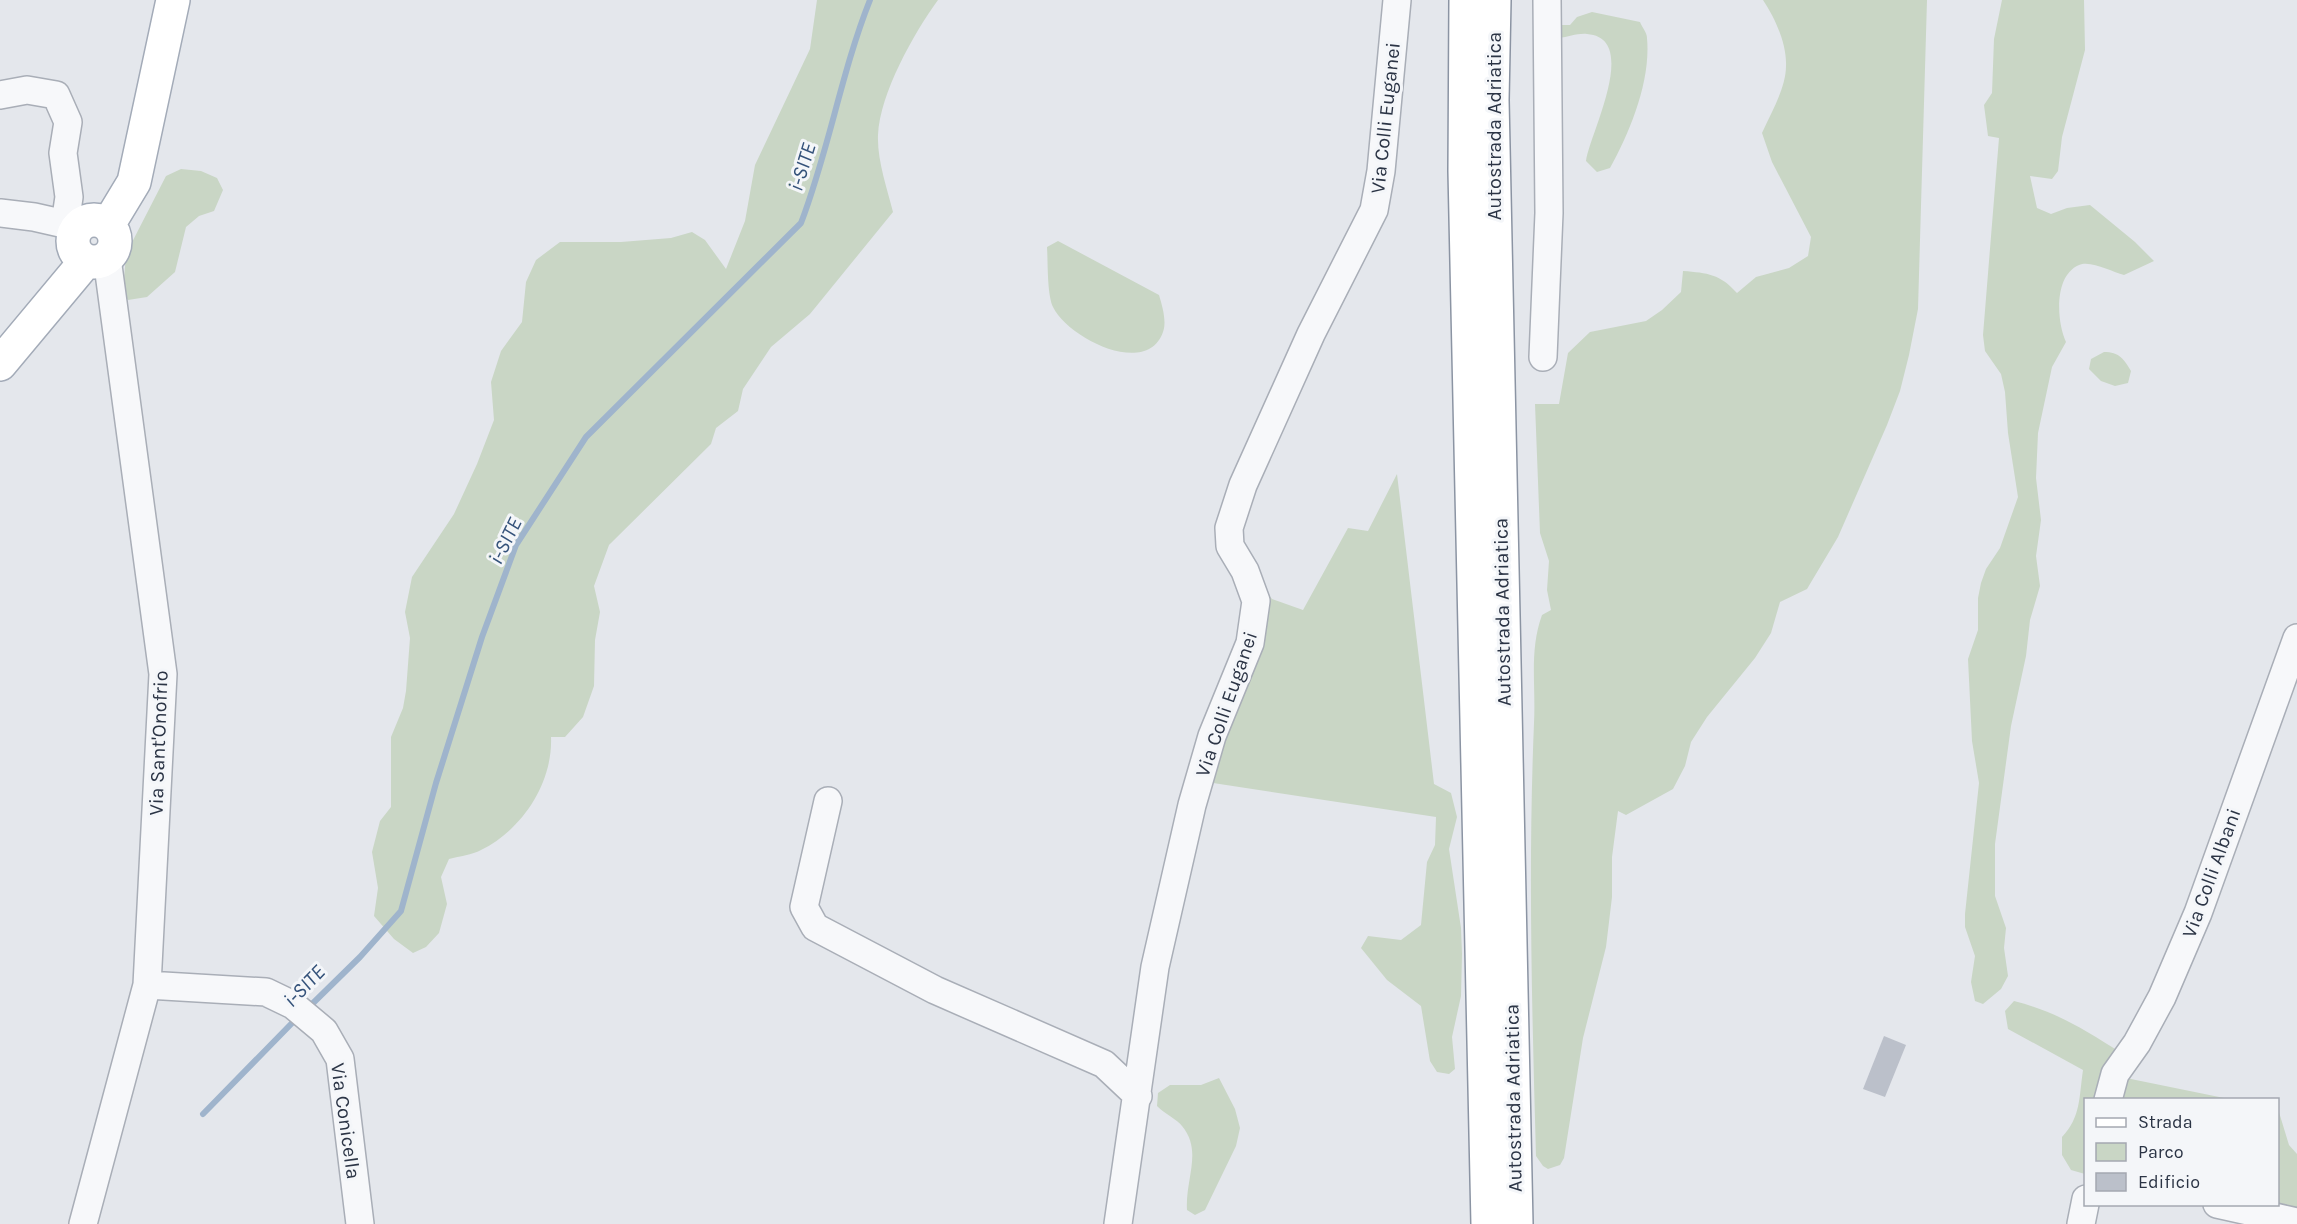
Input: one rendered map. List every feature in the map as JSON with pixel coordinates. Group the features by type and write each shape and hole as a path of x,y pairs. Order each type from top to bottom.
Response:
{"main road":[{"path":"0,364 97,259 115,245 115,238 84,225 134,182 173,0"},
{"name":"Autostrada Adriatica","path":"1466,0 1465,171 1488,1224"},
{"name":"Autostrada Adriatica","path":"1494,0 1492,100 1516,1224"}],"street":[{"name":"Via Colli Euganei","path":"1118,1224 1155,968 1192,805 1212,736 1251,643 1256,601 1245,571 1230,546 1229,528 1243,485 1301,356 1374,210 1381,171 1397,0"},
{"path":"1543,357 1549,213 1547,0"},
{"path":"0,95 27,90 56,95 68,122 63,153 69,197 84,225"},
{"path":"0,213 84,225"},
{"name":"Via Sant'Onofrio","path":"83,1224 147,985 163,674 97,259"},
{"name":"Via Colli Albani","path":"2109,1098 2115,1074 2137,1043 2162,997 2198,913 2297,638"},
{"path":"828,801 804,907 816,927 935,990 1104,1065 1138,1096"},
{"name":"Via Conicella","path":"147,985 266,992 293,1005 327,1036 340,1059 360,1224"},
{"path":"2081,1224 2084,1205"},
{"path":"2226,1206 2297,1222"}],"green space":[{"path":"817,0 938,0 900,64 880,118 879,154 893,212 810,314 771,347 743,389 738,411 716,428 711,444 609,545 594,586 600,612 595,640 594,686 583,717 565,737 551,737 547,771 541,788 522,818 496,841 481,850 449,859 441,877 447,904 439,933 426,947 413,953 394,939 374,916 378,888 372,852 380,821 391,807 391,737 403,708 410,638 405,612 412,577 454,514 494,420 491,382 501,351 522,322 526,282 536,260 560,242 621,242 671,238 692,232 705,240 726,269 745,221 755,165 810,49"},
{"path":"1763,0 1927,0 1918,309 1900,391 1887,425 1838,537 1807,589 1780,602 1771,633 1755,658 1707,717 1691,742 1685,766 1673,789 1626,815 1618,811 1612,857 1612,897 1606,947 1583,1038 1564,1158 1560,1165 1548,1169 1536,1156 1532,993 1531,831 1534,655 1542,615 1551,610 1547,590 1549,561 1540,533 1535,404 1559,404 1568,353 1590,332 1646,321 1681,292 1683,271 1719,278 1737,293 1756,277 1789,268 1808,256 1811,237 1772,162 1762,133 1781,92 1786,66 1785,49 1772,15"},
{"path":"2002,0 2084,0 2085,50 2062,137 2058,171 2052,179 2030,176 2037,208 2051,214 2067,208 2090,205 2154,261 2124,275 2095,265 2079,265 2065,279 2061,289 2059,312 2066,342 2052,367 2038,433 2036,478 2041,520 2036,556 2040,586 2030,620 2026,656 2011,726 1995,844 1995,896 2006,928 2004,948 2008,976 2001,989 1983,1004 1975,1001 1971,982 1975,956 1965,927 1979,783 1972,741 1968,659 1978,630 1978,598 1981,583 1986,569 2000,548 2018,497 2008,433 2005,392 2001,374 1985,351 1983,335 1999,138 1988,136 1984,105 1992,93 1994,39"},
{"path":"1592,12 1640,22 1647,38 1646,71 1638,106 1610,168 1597,172 1586,161 1608,89 1611,69 1610,52 1603,40 1587,34 1559,38 1557,25 1570,25 1577,17"},
{"path":"181,169 201,171 217,178 223,190 214,211 199,216 186,227 175,272 147,297 128,300 123,292 126,254 166,176"},
{"path":"1058,241 1159,295 1164,313 1164,328 1154,345 1141,352 1125,352 1108,348 1090,341 1061,319 1051,301 1048,278 1047,247"},
{"path":"2104,352 2117,355 2126,363 2131,371 2128,383 2115,386 2101,381 2089,369 2091,359"},
{"path":"1397,474 1434,784 1451,793 1457,817 1449,849 1461,928 1461,996 1452,1037 1455,1069 1449,1074 1437,1072 1430,1061 1421,1006 1387,980 1361,948 1368,936 1401,940 1421,925 1427,862 1435,845 1436,817 1200,781 1262,587 1272,599 1303,610 1348,528 1368,531"},
{"path":"2014,1001 2057,1016 2082,1029 2120,1052 2126,1078 2224,1098 2084,1098 2084,1174 2071,1170 2062,1155 2062,1137 2076,1114 2083,1070 2008,1029 2005,1011"},
{"path":"1219,1078 1235,1109 1240,1128 1236,1146 1205,1210 1195,1215 1187,1210 1192,1166 1191,1145 1180,1124 1157,1106 1158,1093 1170,1085 1201,1085"},
{"path":"2279,1112 2289,1145 2297,1154 2297,1216 2279,1205"}],"building":[{"path":"1884,1036 1906,1045 1885,1097 1863,1089"}],"waterway":[{"name":"i-SITE","path":"307,1009 360,957 401,911 436,783 482,637 516,545 586,437 801,223 820,168 851,55 870,0"},
{"name":"i-SITE","path":"203,1114 297,1018"}]}
